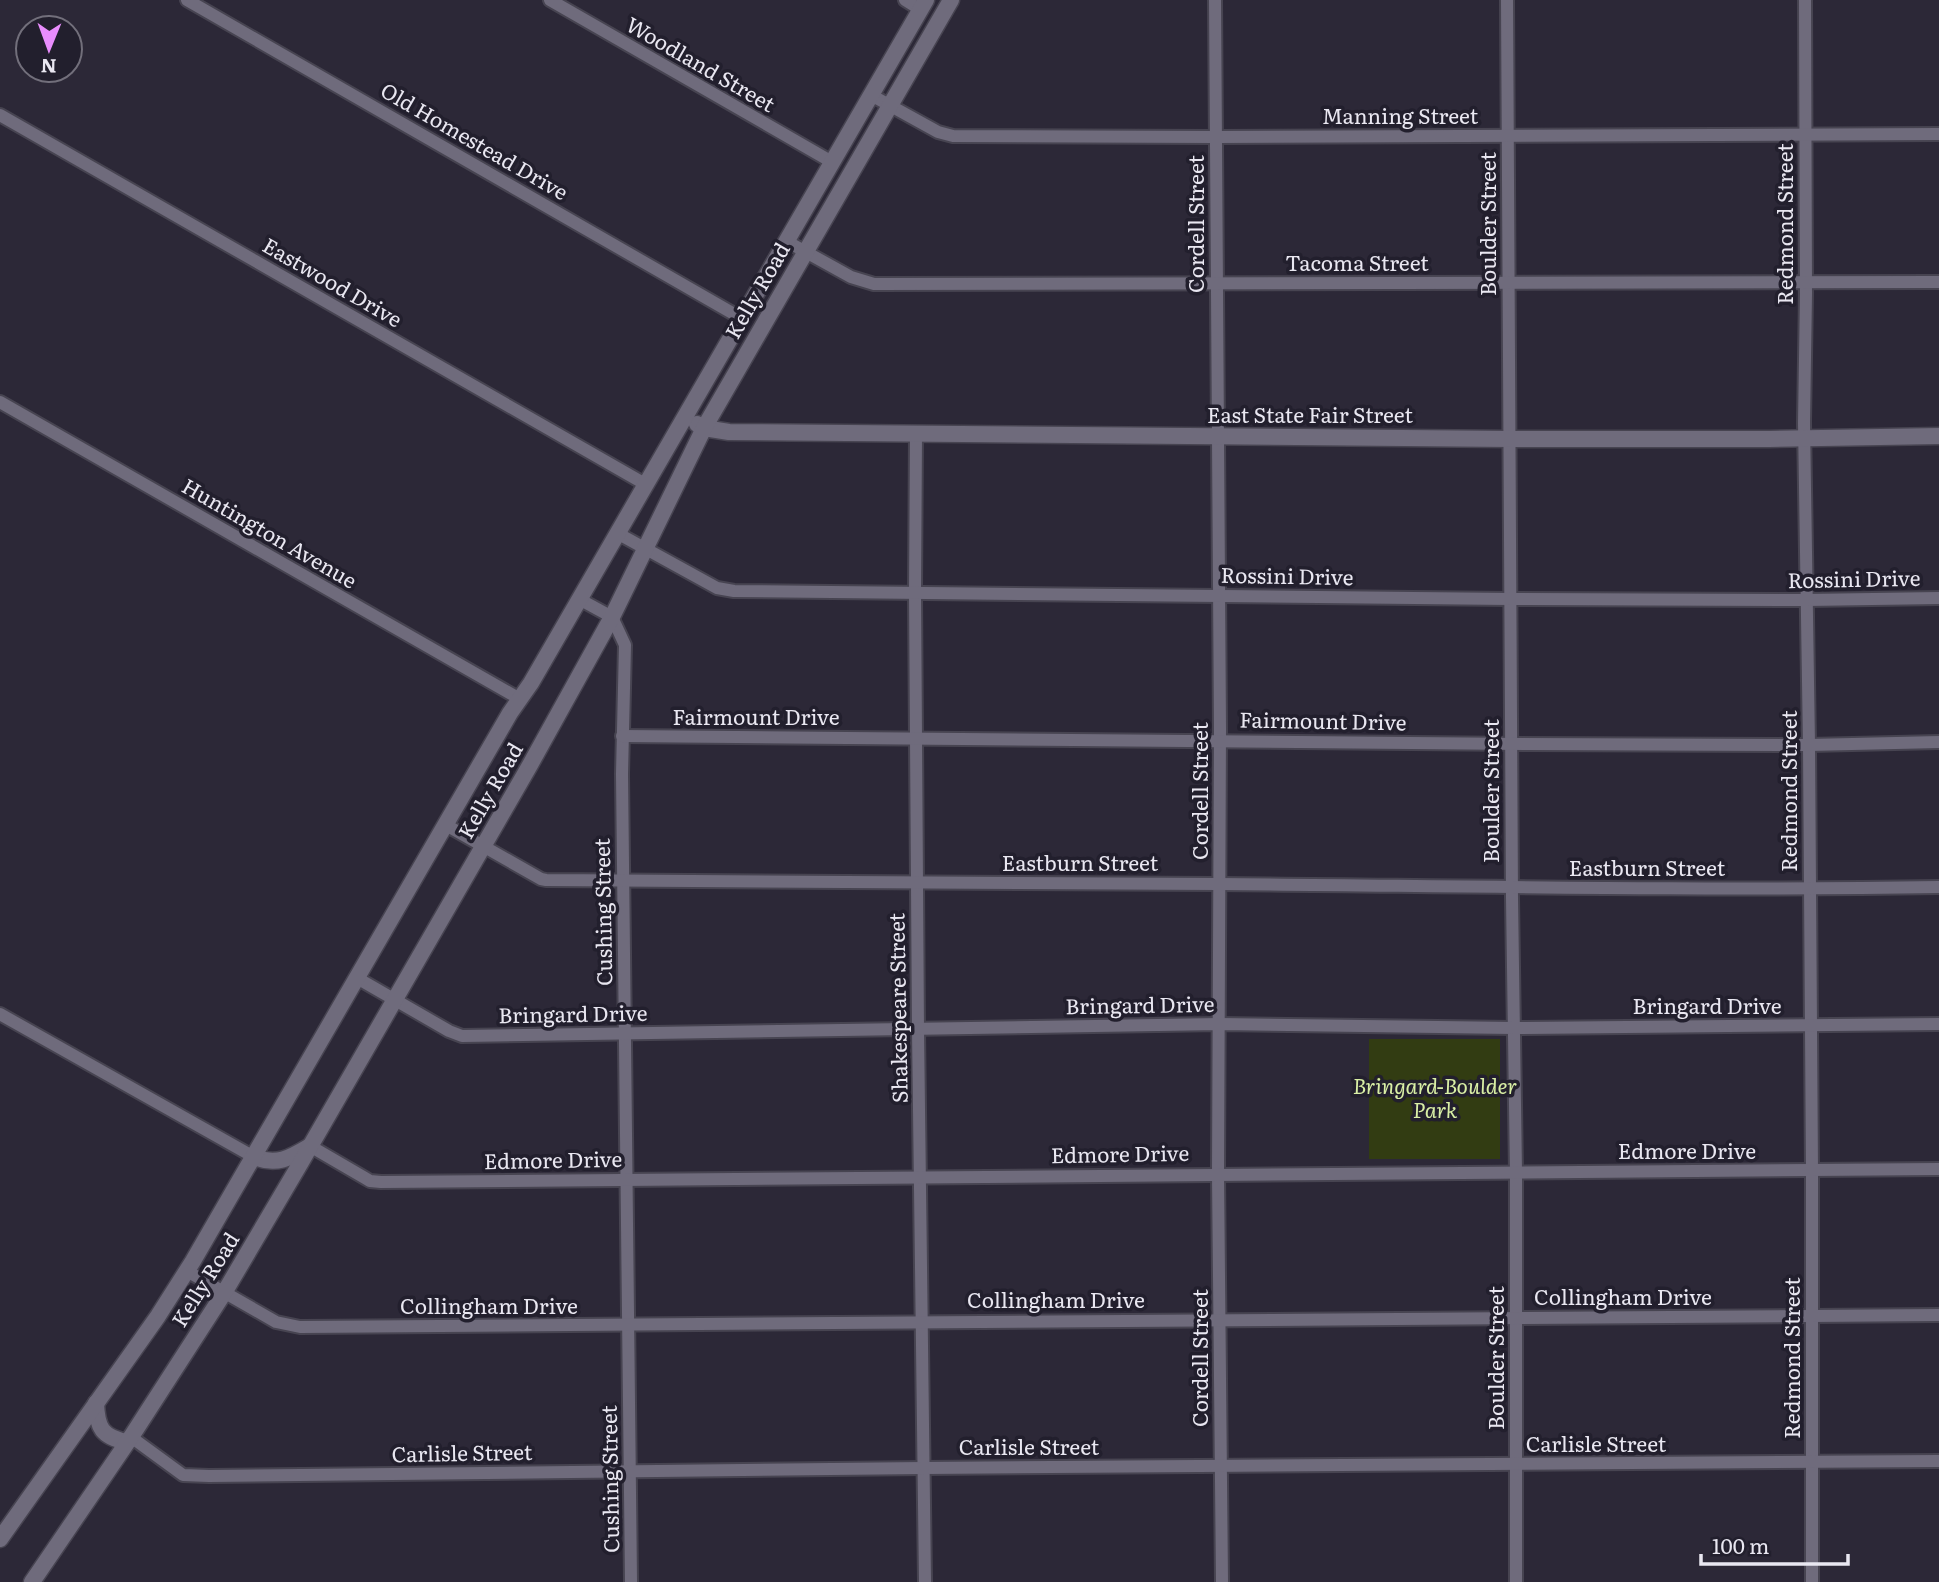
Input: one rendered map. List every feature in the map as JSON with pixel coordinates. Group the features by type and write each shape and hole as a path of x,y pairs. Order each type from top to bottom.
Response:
{"street":[{"name":"Old Homestead Drive","path":"187,0 741,318"},
{"name":"Woodland Street","path":"550,0 832,162"},
{"path":"905,0 923,5"},
{"name":"Kelly Road","path":"32,1582 129,1440 224,1293 310,1146 612,617 704,428 951,0"},
{"name":"Cordell Street","path":"1215,0 1223,1582"},
{"name":"Boulder Street","path":"1507,0 1516,1172 1516,1582"},
{"name":"Redmond Street","path":"1805,0 1812,1582"},
{"name":"Kelly Road","path":"0,1539 187,1271 923,5"},
{"name":"Manning Street","path":"871,95 938,132 953,136 1939,134"},
{"name":"Eastwood Drive","path":"0,115 645,484"},
{"name":"Tacoma Street","path":"786,242 851,277 874,284 1939,282"},
{"name":"Huntington Avenue","path":"0,402 520,699"},
{"name":"East State Fair Street","path":"684,417 704,428 729,432 1510,439 1939,436"},
{"name":"Shakespeare Street","path":"916,433 918,1030 925,1582"},
{"name":"Rossini Drive","path":"617,533 727,591 1510,599 1939,598"},
{"path":"579,599 612,617"},
{"name":"Cushing Street","path":"612,617 625,645 622,736 631,1582"},
{"name":"Fairmount Drive","path":"622,736 1809,745 1939,742"},
{"name":"Eastburn Street","path":"446,825 541,879 1512,888 1939,887"},
{"name":"Bringard Drive","path":"357,978 449,1031 462,1035 1220,1024 1513,1028 1939,1024"},
{"path":"0,1014 254,1157 264,1161 283,1160 310,1146"},
{"name":"Edmore Drive","path":"310,1146 370,1181 1939,1169"},
{"name":"Collingham Drive","path":"187,1271 276,1322 290,1326 1939,1315"},
{"path":"96,1402 102,1430 110,1438 129,1440"},
{"name":"Carlisle Street","path":"129,1440 183,1475 1939,1461"}],"green space":[{"name":"Bringard-Boulder Park","path":"1369,1039 1500,1039 1500,1159 1369,1159"}]}
